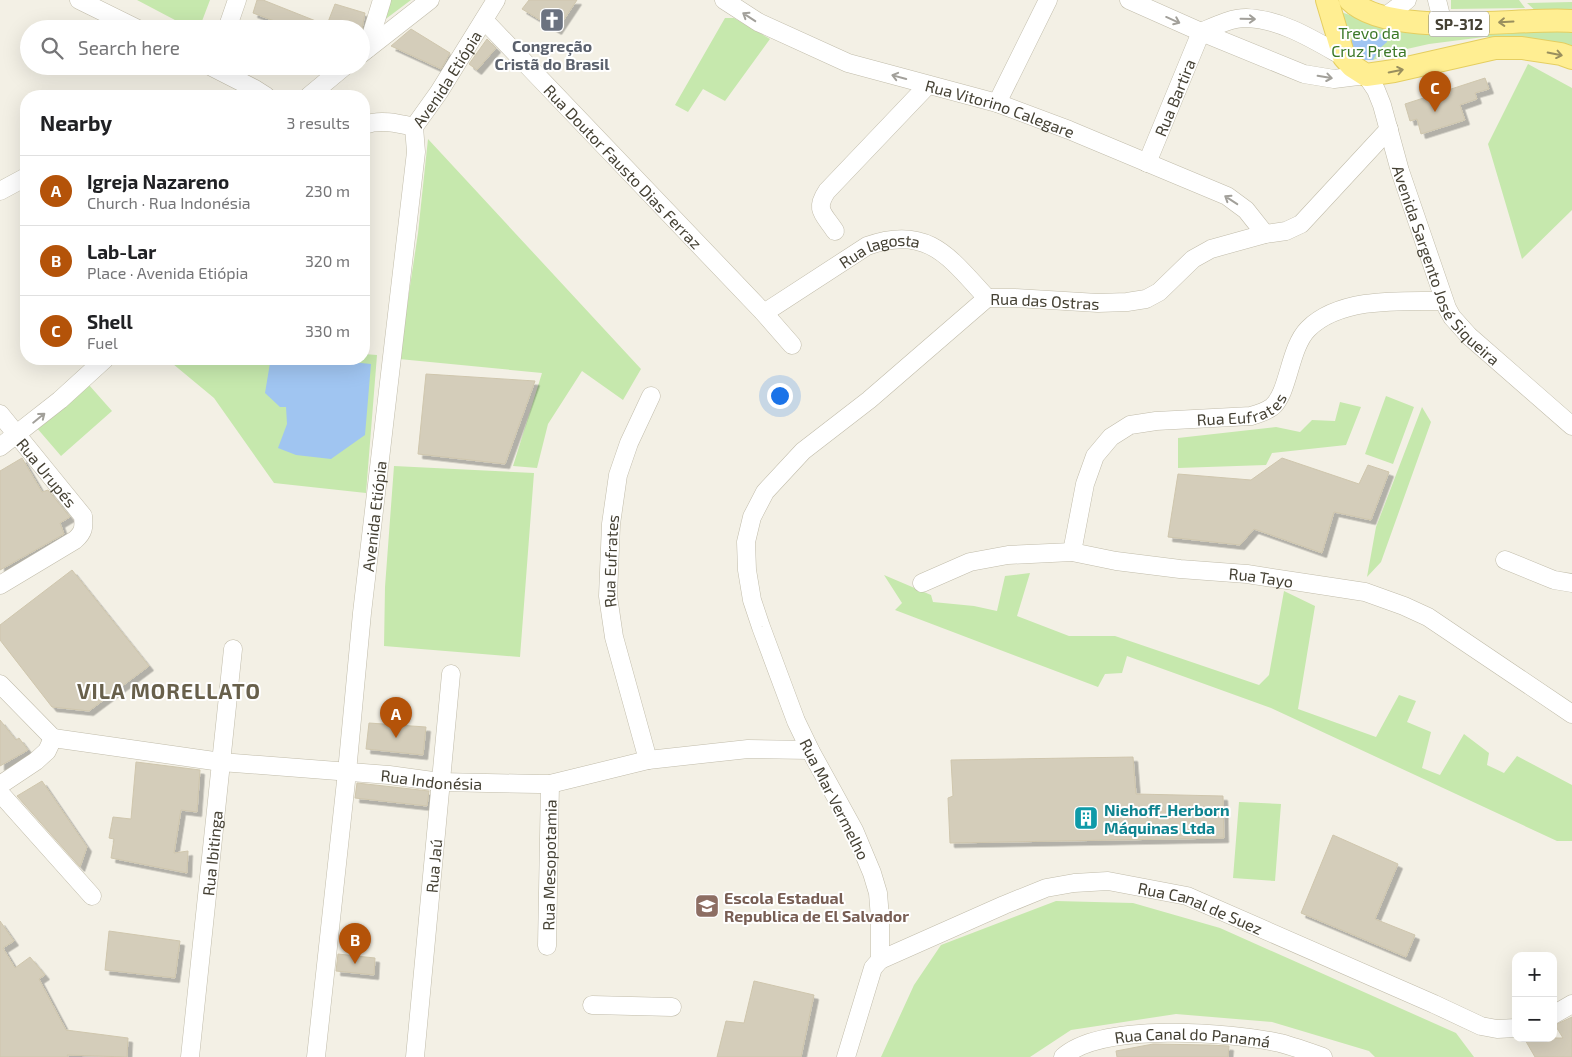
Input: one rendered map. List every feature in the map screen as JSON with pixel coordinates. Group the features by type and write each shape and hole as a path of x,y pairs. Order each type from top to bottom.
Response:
{"main road":[{"path":"1327,0 1344,57 1352,66 1366,75"},
{"name":"SP-312","path":"1350,0 1362,9 1399,20 1443,24 1572,21"},
{"name":"SP-312","path":"1366,75 1394,71 1496,48 1522,48 1561,54 1572,58"}],"street":[{"path":"79,0 120,20"},
{"path":"230,20 236,0"},
{"path":"370,34 382,0"},
{"path":"370,46 430,0"},
{"name":"Avenida Etiópia","path":"316,1057 362,613 416,152 414,127 439,92 496,0"},
{"name":"Rua Vitorino Calegare","path":"724,0 758,22 848,64 997,103 1227,196 1246,210 1265,234"},
{"path":"997,103 1048,0"},
{"path":"1129,0 1304,74 1334,79 1366,75"},
{"path":"1386,16 1406,0"},
{"path":"1437,0 1443,24"},
{"path":"1201,32 1220,23 1245,18 1263,20 1305,34 1344,57"},
{"name":"Rua Doutor Fausto Dias Ferraz","path":"484,20 764,313 792,345"},
{"name":"Rua Bartira","path":"1147,163 1201,32"},
{"path":"228,75 257,90"},
{"path":"317,90 334,75"},
{"name":"Avenida Sargento José Siqueira","path":"1366,75 1376,90 1400,172 1443,301 1452,317 1469,336 1572,426"},
{"path":"835,231 820,209 820,201 827,191 928,85"},
{"path":"370,124 397,122 414,127"},
{"name":"Rua das Ostras","path":"746,542 752,517 764,492 804,451 869,400 987,298 1098,303 1146,299 1159,292 1193,259 1211,249 1265,234 1286,231 1300,224 1389,130"},
{"path":"0,192 20,180"},
{"name":"Rua lagosta","path":"764,313 868,246 896,238 924,243 941,251 987,298"},
{"name":"Rua Eufrates","path":"1072,552 1085,484 1095,456 1110,437 1130,424 1251,416 1264,412 1278,400 1298,345 1308,329 1326,316 1350,307 1387,302 1443,301"},
{"path":"0,447 18,435 98,365"},
{"name":"Rua Eufrates","path":"648,760 614,637 608,596 611,524 618,475 629,443 652,396"},
{"name":"Rua Urupés","path":"0,414 84,516 82,534 75,540 0,584"},
{"name":"Rua Mar Vermelho","path":"746,542 752,600 788,700 810,750 854,830 872,873 878,893 880,960 873,968 846,1057"},
{"name":"Rua Tayo","path":"922,583 970,562 1008,555 1072,552 1116,561 1180,569 1247,574 1364,592 1404,606 1428,617 1572,714"},
{"path":"1505,560 1554,580 1572,583"},
{"name":"Rua Ibitinga","path":"194,1057 233,649"},
{"name":"Rua Jaú","path":"415,1057 451,674"},
{"path":"0,684 53,738 47,751 36,761 0,785"},
{"name":"Rua Indonésia","path":"53,738 221,762 389,775 440,782 550,784 648,760 748,750 810,750"},
{"name":"Rua Mesopotamia","path":"546,946 550,784"},
{"path":"0,793 92,896"},
{"name":"Rua Canal de Suez","path":"880,960 1004,904 1046,888 1074,883 1108,882 1187,896 1481,1026 1512,1028"},
{"path":"1557,1013 1572,1004"},
{"path":"592,1005 672,1007"},
{"name":"Rua Canal do Panamá","path":"1064,1057 1070,1051 1095,1041 1126,1035 1160,1033 1234,1037 1279,1043 1324,1057"}],"green space":[{"path":"137,0 210,0 202,20 175,20"},
{"path":"389,0 411,0 383,21"},
{"path":"1451,0 1519,0 1525,8 1451,9"},
{"path":"1572,2 1572,14 1538,13 1527,3"},
{"name":"Trevo da Cruz Preta","path":"1341,12 1367,21 1566,31 1572,32 1572,47 1557,42 1517,37 1484,37 1429,44 1398,51 1373,60 1365,60 1353,56"},
{"path":"725,18 734,18 770,39 725,101 703,89 688,112 675,105"},
{"path":"1528,64 1572,88 1572,210 1522,259 1488,144"},
{"path":"428,139 641,369 623,400 582,371 548,424 537,468 513,466 542,373 399,359 418,233"},
{"path":"370,354 377,355 366,493 274,483 214,398 174,365 370,365"},
{"path":"89,385 112,411 61,456 36,427"},
{"path":"1386,396 1414,407 1393,464 1365,454"},
{"path":"1340,402 1361,407 1346,445 1272,453 1266,465 1178,468 1178,438 1276,427 1300,432 1312,420 1335,421"},
{"path":"1422,407 1431,422 1381,562 1367,577 1376,527"},
{"path":"394,466 534,473 520,657 384,646 385,587"},
{"path":"1030,573 1017,616 1069,636 1115,636 1259,685 1269,675 1284,591 1315,606 1298,709 1376,737 1399,695 1416,701 1407,722 1431,732 1422,768 1440,775 1464,734 1489,753 1487,765 1504,773 1517,756 1572,785 1572,841 1557,841 1271,708 1127,656 1122,673 1105,674 1098,687 895,610 902,603 884,575 931,595 933,602 974,606 997,611 1005,576"},
{"path":"1239,802 1281,804 1275,881 1233,878"},
{"path":"1056,901 1133,903 1220,928 1456,1033 1474,1057 1375,1057 1369,1051 1272,1022 1176,1014 1071,1030 1030,1057 881,1057 914,985 941,945"}],"water":[{"path":"1366,31 1382,34 1387,42 1379,49 1373,60 1365,60 1353,56 1350,43 1358,32"},
{"path":"371,364 365,435 331,459 296,455 278,448 287,424 286,407 280,407 265,393 270,365"}],"building":[{"path":"257,0 263,0 313,20 272,20 253,13"},
{"name":"Congreção Cristã do Brasil","path":"529,0 577,0 557,30 522,9"},
{"path":"335,4 365,13 364,20 329,20"},
{"path":"411,29 450,53 441,69 391,46"},
{"path":"487,39 496,48 477,70 469,64"},
{"path":"1485,78 1489,89 1475,93 1477,99 1460,105 1465,120 1421,134 1417,119 1410,121 1405,104"},
{"path":"426,374 535,381 505,464 418,454"},
{"path":"22,458 42,492 48,490 70,517 60,523 64,534 0,570 0,471"},
{"path":"1282,458 1359,484 1368,465 1389,472 1371,520 1334,512 1322,553 1254,529 1240,545 1168,537 1178,474 1251,480"},
{"path":"72,570 149,666 89,711 52,707 0,640 0,625"},
{"path":"0,720 16,740 19,738 28,750 0,766"},
{"path":"369,723 426,727 423,755 366,749"},
{"name":"Niehoff_Herborn Máquinas Ltda","path":"1133,757 1136,794 1223,796 1224,838 950,843 948,798 953,796 951,760"},
{"path":"136,762 200,770 197,812 181,810 174,853 188,851 187,873 111,858 114,839 109,838 113,817 131,819"},
{"path":"42,781 87,847 80,867 17,796"},
{"path":"357,783 429,791 427,806 355,798"},
{"path":"1333,835 1398,864 1375,919 1415,935 1406,957 1301,913"},
{"path":"0,921 14,941 3,948 15,968 30,957 45,975 39,979 66,1030 128,1038 127,1057 67,1055 68,1057 0,1057"},
{"path":"109,931 180,941 175,978 105,970"},
{"path":"338,954 375,958 374,975 336,971"},
{"path":"754,981 814,995 801,1057 717,1057 726,1021 744,1023"},
{"path":"1572,1017 1572,1057 1535,1057 1526,1042 1557,1042 1557,1038 1563,1038 1557,1028 1557,1024"},
{"path":"1153,1044 1229,1046 1228,1057 1117,1057 1116,1051"}],"place":[{"name":"Congreção Cristã do Brasil","path":"552,20"},
{"name":"Shell","path":"1435,112"},
{"name":"Igreja Nazareno","path":"396,738"},
{"name":"Niehoff_Herborn Máquinas Ltda","path":"1086,818"},
{"name":"Escola Estadual Republica de El Salvador","path":"707,906"},
{"name":"Lab-Lar","path":"355,964"}],"district":[{"name":"VILA MORELLATO","path":"169,690"}]}
